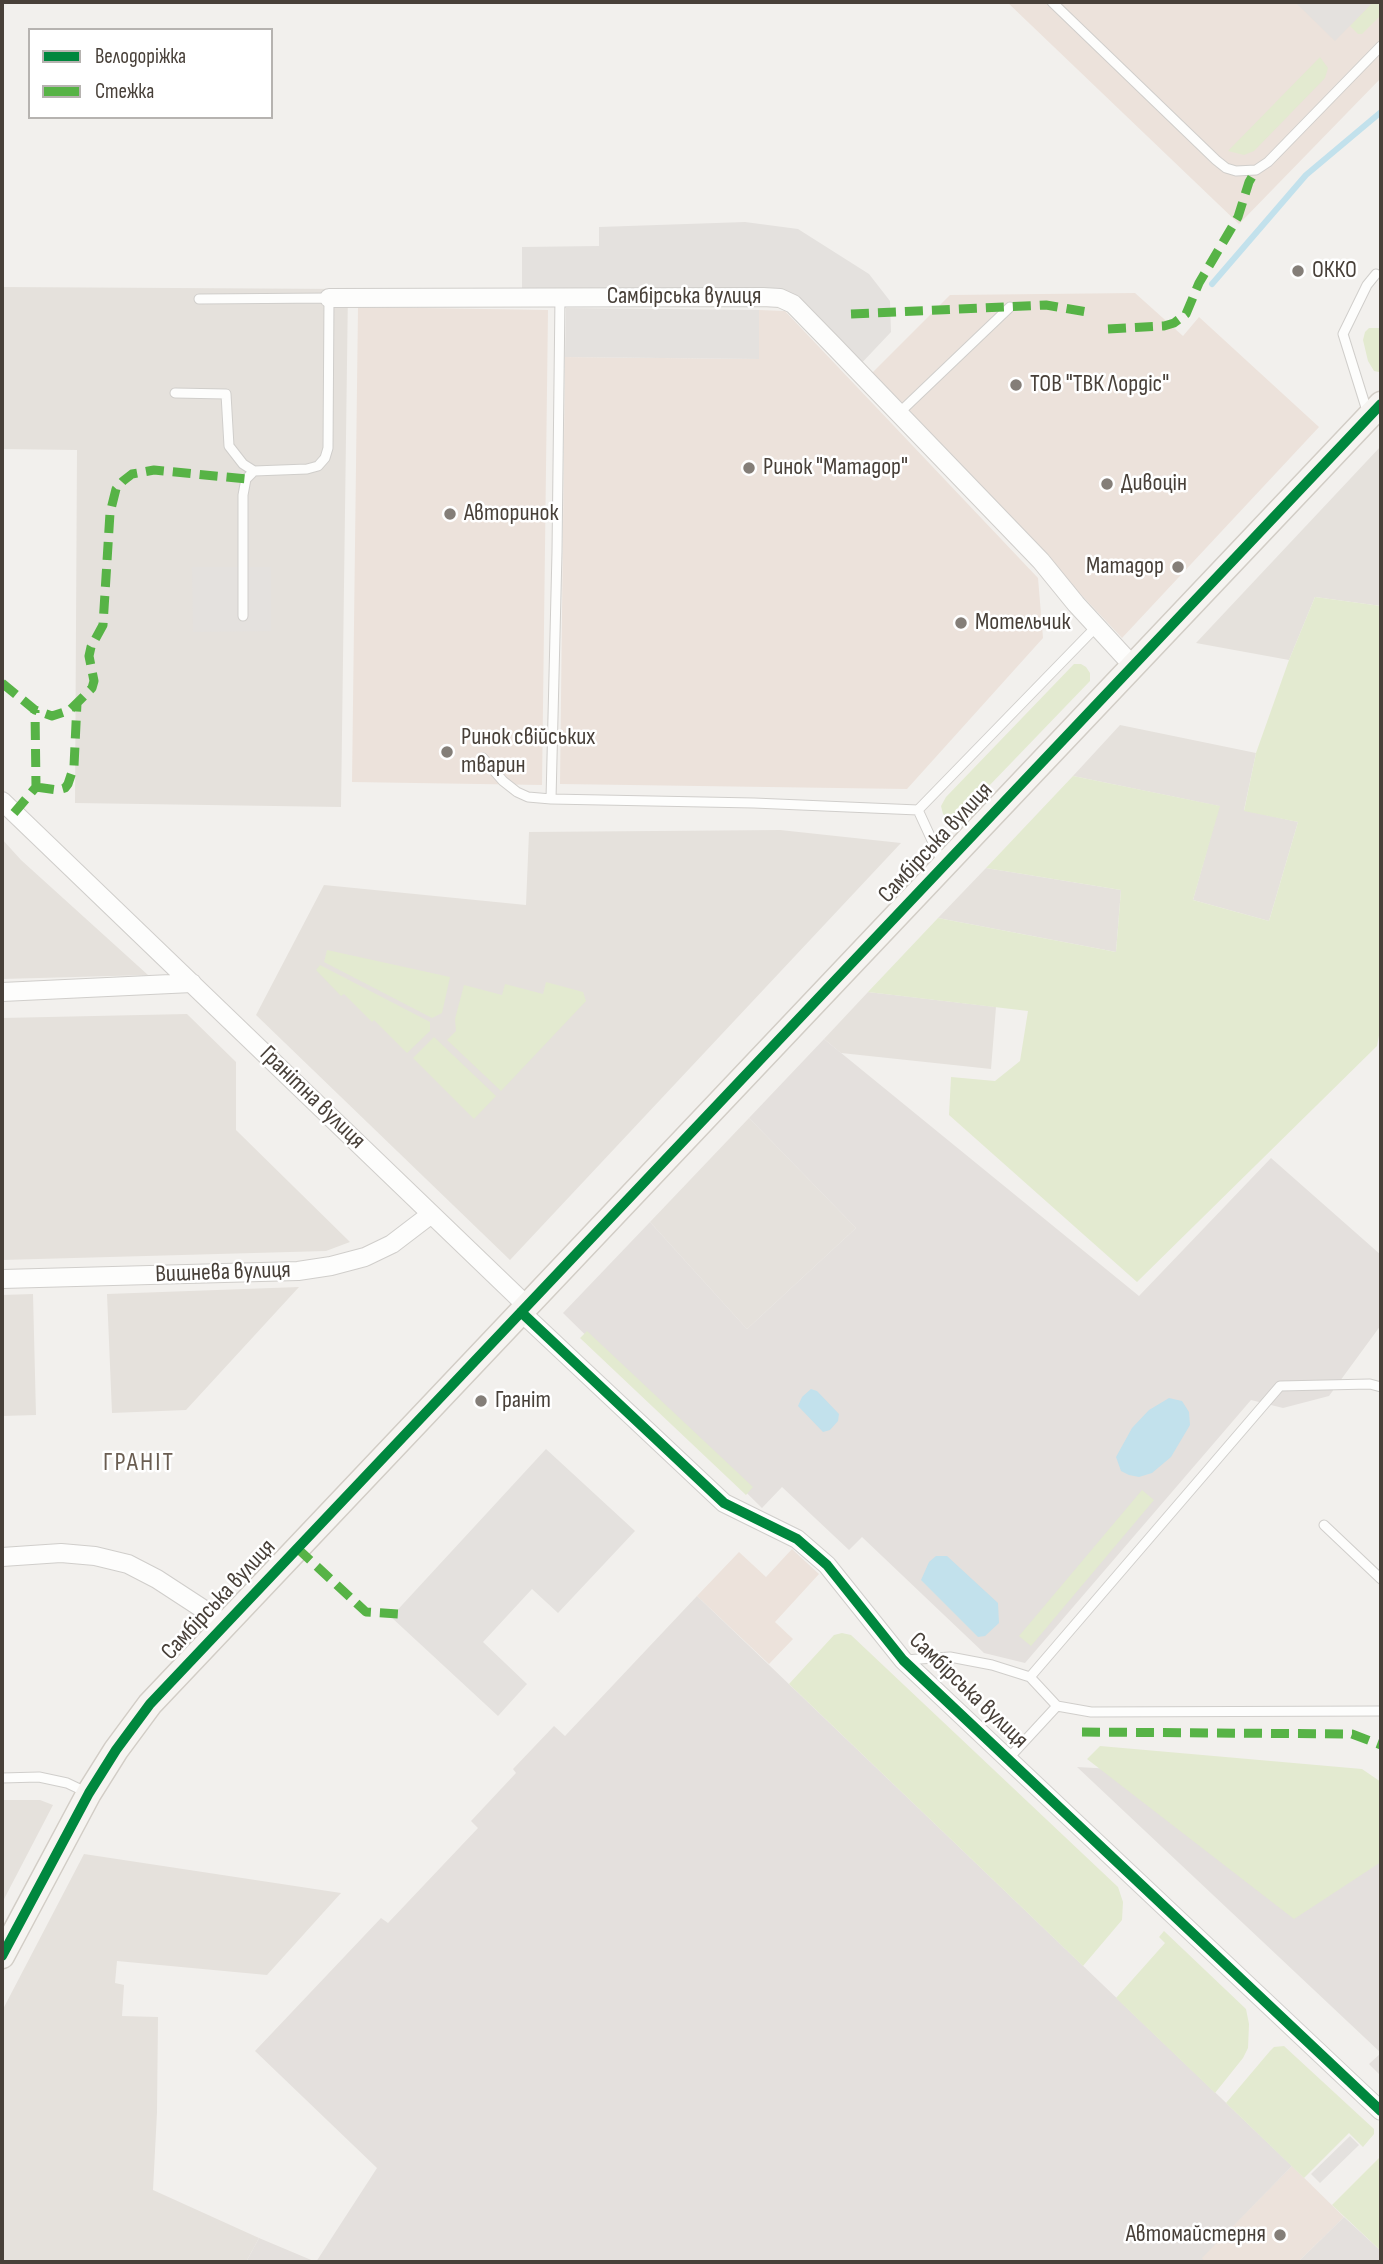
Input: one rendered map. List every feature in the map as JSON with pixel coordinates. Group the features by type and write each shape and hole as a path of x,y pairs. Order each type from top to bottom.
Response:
{"main road":[{"name":"Самбірська вулиця","path":"2,1956 89,1793 150,1704 1375,410"}],"street":[{"name":"Самбірська вулиця","path":"329,298 780,298 793,304 1041,561 1096,627 1133,666"},
{"name":"Гранітна вулиця","path":"2,801 524,1309"},
{"path":"2,992 192,983"},
{"name":"Вишнева вулиця","path":"2,1279 298,1270 331,1266 365,1258 391,1244 430,1215"},
{"name":"Самбірська вулиця","path":"524,1309 724,1503 797,1539 827,1565 903,1660 1381,2111"},
{"path":"2,1557 61,1553 95,1556 128,1564 226,1623"}],"lane":[{"path":"1052,2 1216,160 1226,168 1245,173 1268,162 1381,47"},
{"path":"1375,410 1343,334 1367,285 1376,274"},
{"path":"551,799 559,297"},
{"path":"175,393 226,394 229,446 243,464 254,471 307,469 318,466 324,458 327,448 329,298 199,299"},
{"path":"899,413 1010,307"},
{"path":"243,616 243,495 246,479 254,471"},
{"path":"483,758 503,781 528,797 918,810 1096,627"},
{"path":"918,810 944,866"},
{"path":"1030,1677 1280,1385 1370,1384 1381,1387"},
{"path":"1324,1525 1381,1579"},
{"path":"903,1660 950,1657 992,1665 1030,1677 1057,1706 1091,1712 1381,1711"},
{"path":"1008,1759 1057,1706"},
{"path":"2,1779 39,1777 67,1783 89,1793"}],"shaded area":[{"path":"1007,2 1381,2 1381,78 1239,224"},
{"path":"1295,2 1373,2 1335,41"},
{"path":"745,222 798,229 869,274 890,301 891,332 856,369 793,304 522,297 522,247 599,246 599,227"},
{"path":"2,287 348,289 341,807 75,803 77,450 2,449"},
{"path":"1135,293 1183,336 1199,317 1319,427 1122,638 872,373 950,295"},
{"name":"Авторинок","path":"358,307 548,310 542,785 352,782"},
{"path":"566,308 759,310 759,359 565,357"},
{"name":"Ринок \"Матадор\"","path":"759,310 785,311 1038,578 1043,638 907,789 560,784 565,357 758,359"},
{"path":"1381,446 1381,606 1315,597 1289,660 1196,643"},
{"path":"192,567 271,567 271,631 193,632"},
{"path":"1120,725 1256,753 1244,810 1298,822 1269,921 1193,900 1219,806 1073,776"},
{"path":"780,830 901,843 510,1260 256,1015 324,885 526,905 529,832"},
{"path":"2,839 21,860 148,975 2,979"},
{"path":"986,868 1121,890 1116,952 938,918"},
{"path":"868,992 996,1007 991,1069 841,1053 824,1039"},
{"path":"187,1014 236,1062 236,1130 350,1242 326,1251 2,1260 2,1018"},
{"path":"824,1039 1139,1296 1271,1158 1381,1255 1381,1325 1329,1396 1283,1408 1251,1400 1025,1663 984,1653 862,1537 849,1550 782,1487 762,1508 563,1313 650,1222 747,1329 856,1228 749,1118"},
{"path":"749,1118 856,1228 747,1329 650,1222"},
{"path":"299,1287 186,1410 112,1413 107,1294"},
{"path":"33,1294 36,1415 2,1416 2,1295"},
{"path":"546,1449 635,1531 558,1613 532,1589 483,1642 527,1684 498,1716 391,1617"},
{"path":"792,1549 819,1574 775,1622 793,1639 769,1664 697,1596 739,1552 766,1577"},
{"path":"697,1596 1292,2166 1202,2258 1205,2262 316,2262 377,2168 255,2051 381,1918 388,1923 478,1828 471,1821 516,1773 513,1769 554,1726 565,1736"},
{"path":"1077,1767 1295,1779 1381,1792 1381,2053"},
{"path":"2,1800 40,1800 53,1805 2,1903"},
{"path":"84,1854 341,1893 267,1975 117,1961 115,1983 124,1985 122,2016 158,2017 153,2190 259,2238 246,2262 2,2262 2,2011"},
{"path":"1381,2053 1381,2076 1369,2064"},
{"path":"1350,2136 1359,2145 1320,2183 1311,2174"},
{"path":"1292,2166 1344,2217 1298,2262 1205,2262 1201,2258"},
{"path":"1344,2217 1381,2251 1381,2262 1298,2262"},
{"path":"259,2238 316,2262 246,2262"}],"green space":[{"path":"1373,2 1381,2 1381,15 1362,34 1358,34 1350,26"},
{"path":"1320,57 1328,68 1325,78 1254,151 1244,155 1228,151"},
{"path":"1369,328 1381,328 1379,372 1374,371 1368,361 1363,340"},
{"path":"1315,597 1381,606 1381,1025 1377,1046 1137,1282 949,1115 951,1077 995,1081 1020,1061 1028,1011 868,992 938,918 1116,952 1121,890 986,868 1073,776 1220,806 1193,900 1269,921 1298,822 1244,811 1256,753"},
{"path":"1074,664 1086,667 1090,673 1090,681 962,814 949,819 943,814 941,806 946,797"},
{"path":"327,950 450,977 442,1013 432,1018 324,962"},
{"path":"320,965 430,1022 430,1031 407,1053 344,994 341,996 316,970"},
{"path":"546,982 583,992 586,1001 501,1091 447,1040 456,1031 455,1019 464,985 502,995 505,984 543,994"},
{"path":"434,1037 496,1096 474,1119 413,1058"},
{"path":"587,1331 753,1487 746,1495 580,1338"},
{"path":"1142,1490 1154,1500 1031,1646 1019,1636"},
{"path":"834,1635 851,1635 1118,1887 1123,1902 1122,1920 1083,1966 789,1684"},
{"path":"1100,1746 1362,1769 1381,1782 1381,1862 1294,1919 1087,1759"},
{"path":"1164,1931 1246,2009 1249,2024 1248,2048 1215,2093 1116,1998 1165,1943 1159,1937"},
{"path":"1284,2046 1374,2129 1374,2134 1363,2147 1349,2133 1304,2178 1226,2103 1274,2047"},
{"path":"1381,2156 1381,2251 1332,2205"}],"water":[{"path":"811,1389 817,1391 839,1414 838,1421 830,1430 823,1432 798,1406 802,1397"},
{"path":"1169,1398 1182,1401 1189,1412 1190,1425 1171,1457 1152,1473 1139,1477 1121,1471 1116,1457 1132,1428 1149,1410"},
{"path":"936,1556 947,1556 998,1603 999,1623 985,1636 978,1637 921,1580 929,1562"}],"waterway":[{"path":"1212,284 1306,175 1381,112"}],"marked path":[{"path":"1108,329 1164,326 1174,323 1186,314 1199,283 1238,217 1249,182 1256,170"},
{"path":"851,314 1046,305 1093,313"},
{"path":"2,683 35,710 52,716 70,710 92,688 94,681 89,656 103,625 110,513 116,489 123,481 132,474 154,470 246,479"},
{"path":"36,787 58,790 68,784 74,766 77,703"},
{"path":"14,813 36,787 35,710"},
{"path":"297,1548 366,1612 399,1614"},
{"path":"1082,1732 1352,1734 1381,1745"}],"cycle path":[{"path":"2,1956 89,1793 150,1704 1381,404"},
{"path":"521,1312 724,1503 797,1539 827,1565 903,1660 1381,2111"}],"place":[{"name":"ОККО","path":"1298,271"},
{"name":"ТОВ \"ТВК Лордіс\"","path":"1016,385"},
{"name":"Ринок \"Матадор\"","path":"749,468"},
{"name":"Дивоцін","path":"1107,484"},
{"name":"Авторинок","path":"450,514"},
{"name":"Матадор","path":"1178,567"},
{"name":"Мотельчик","path":"961,623"},
{"name":"Ринок свійських тварин","path":"447,752"},
{"name":"Граніт","path":"481,1401"},
{"name":"Автомайстерня","path":"1280,2235"}],"district":[{"name":"ГРАНІТ","path":"139,1463"}]}
